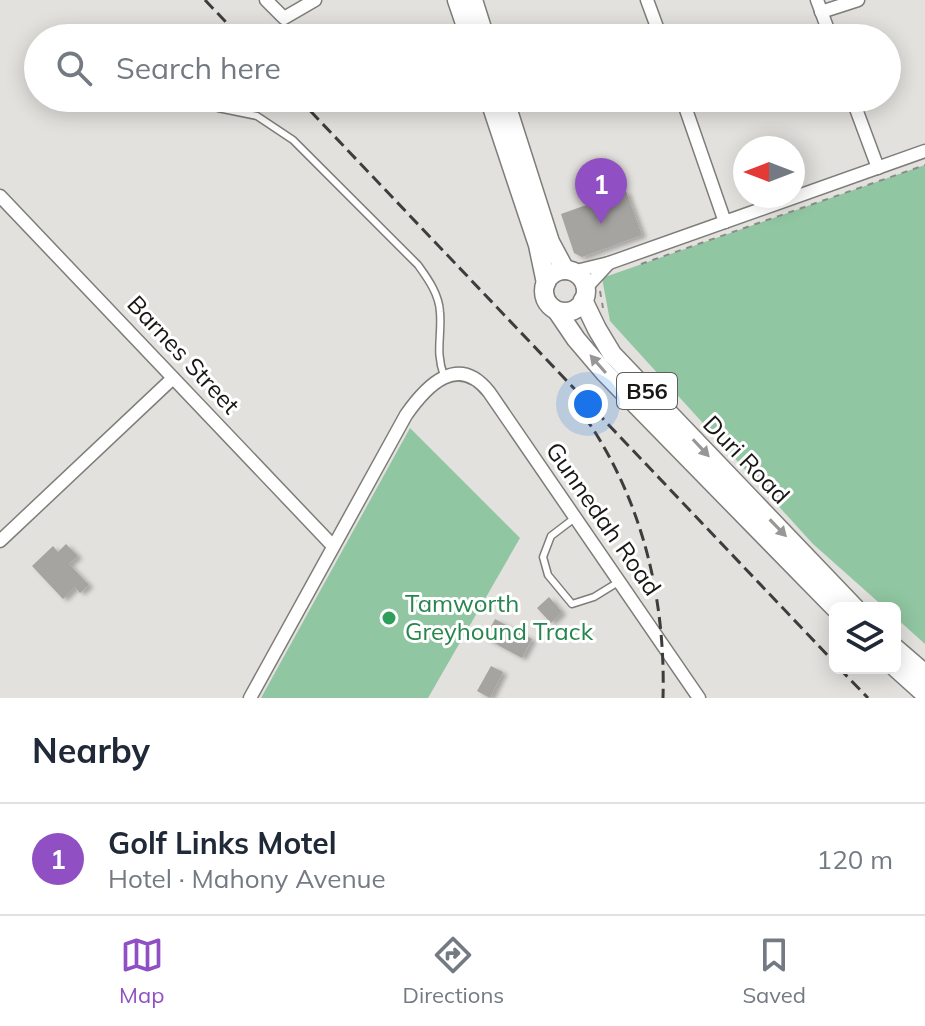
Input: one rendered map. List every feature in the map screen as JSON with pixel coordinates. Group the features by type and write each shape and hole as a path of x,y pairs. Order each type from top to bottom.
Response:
{"main road":[{"path":"459,0 466,24"},
{"path":"473,0 481,24"},
{"name":"B56","path":"494,112 538,245 547,302 557,311"},
{"name":"B56","path":"508,112 550,242 569,271 581,279 588,289"},
{"path":"546,283 554,274 569,271"},
{"path":"557,311 575,309 588,289"},
{"name":"Duri Road","path":"588,289 597,329 612,354 849,602"},
{"name":"Duri Road","path":"557,311 605,373 829,602"},
{"path":"901,653 925,674"},
{"path":"901,672 925,694"}],"street":[{"path":"266,0 284,18 315,0"},
{"path":"647,0 656,24"},
{"path":"819,6 858,0"},
{"path":"687,112 725,222"},
{"path":"857,112 878,168"},
{"path":"569,271 609,263 925,151"},
{"name":"Barnes Street","path":"0,196 333,546"},
{"path":"588,289 609,263"},
{"name":"Gunnedah Road","path":"444,377 463,374 473,377 489,392 699,698"},
{"path":"250,698 406,415 425,390 444,377"},
{"path":"0,541 173,378"}],"lane":[{"path":"238,112 257,116 293,140 418,265 431,283 440,308 437,347 444,377"},
{"path":"576,517 551,536 543,557 548,575 572,604 594,597 620,581"}],"path":[{"path":"637,266 925,165"},
{"path":"588,289 605,313"}],"green space":[{"path":"925,165 925,644 901,622 901,602 878,602 813,544 610,321 602,278"},
{"name":"Tamworth Greyhound Track","path":"410,428 520,538 428,698 261,698"}],"building":[{"path":"626,191 642,235 582,257 574,253 561,214"},
{"path":"66,544 78,556 69,564 89,585 80,593 75,587 63,599 32,566 53,546 58,552"},
{"path":"549,597 562,612 551,623 537,608"},
{"path":"495,619 532,639 522,658 485,638"},
{"path":"491,666 503,672 490,698 477,691"}],"railway":[{"path":"205,0 228,24"},
{"path":"311,112 829,657"},
{"path":"574,402 616,469 644,542 660,619 663,698"},
{"path":"845,674 868,698"}],"place":[{"name":"Golf Links Motel","path":"601,224"},
{"name":"Tamworth Greyhound Track","path":"389,618"}]}
